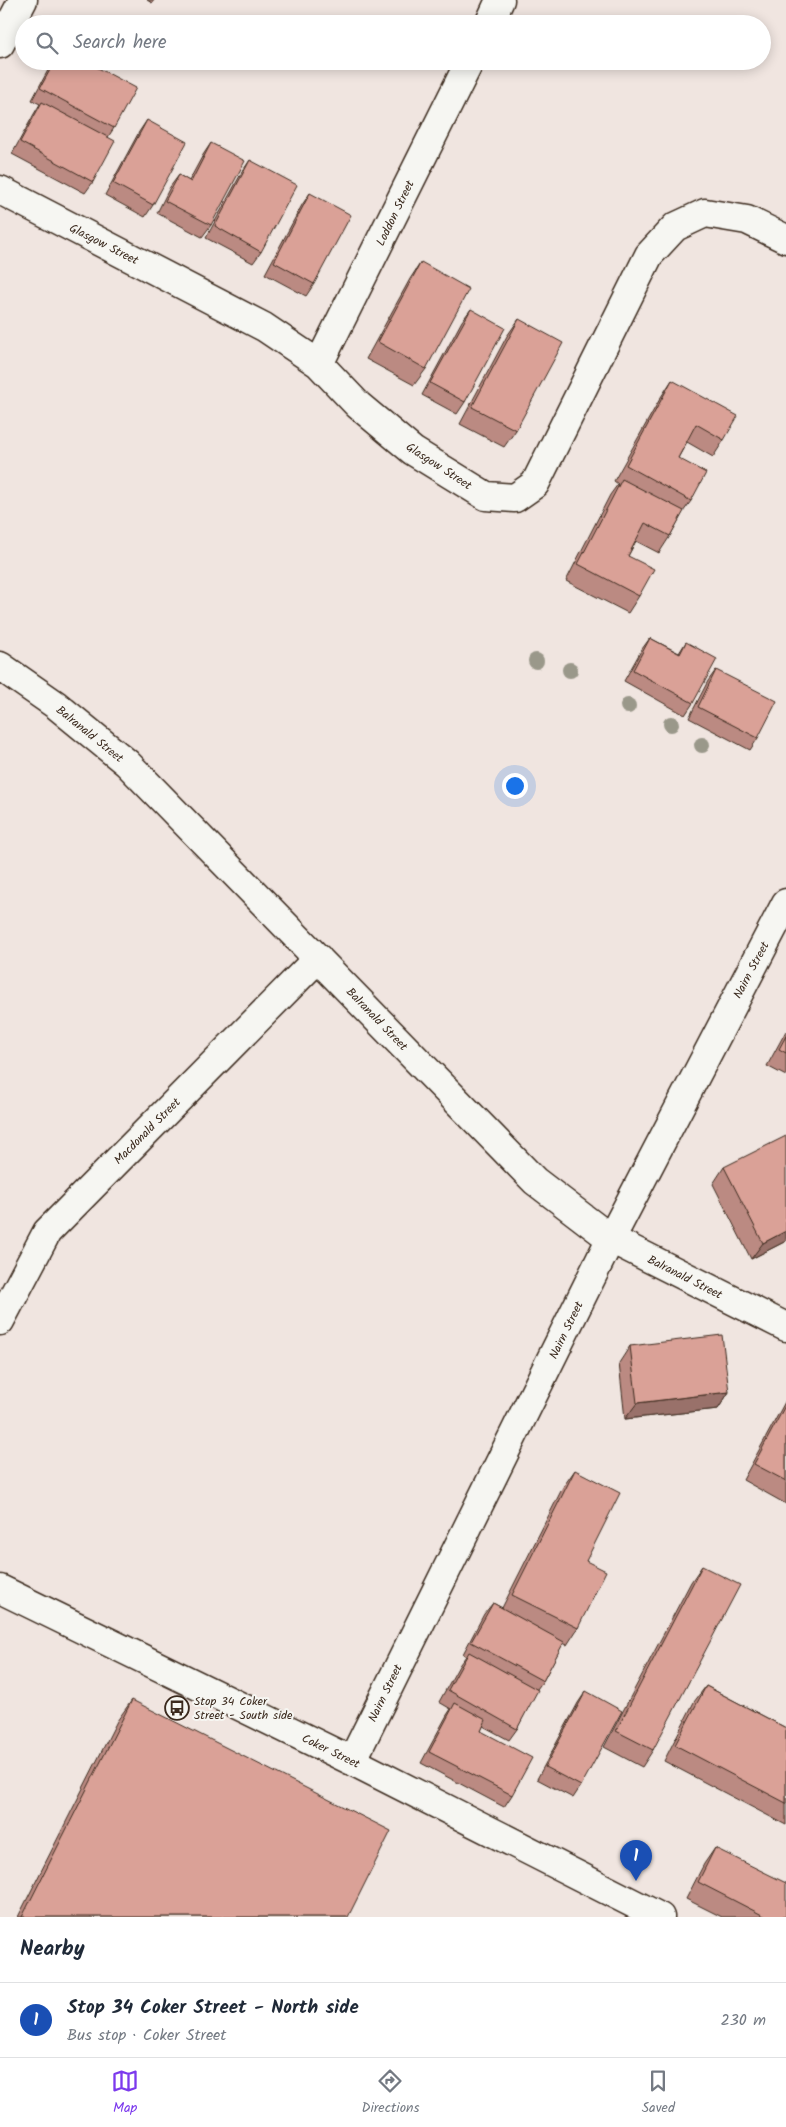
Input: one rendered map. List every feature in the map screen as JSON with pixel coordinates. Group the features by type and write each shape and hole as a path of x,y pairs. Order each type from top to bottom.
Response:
{"street":[{"path":"15,15 23,0"},
{"path":"492,15 500,0"},
{"path":"0,44 15,15"},
{"name":"Loddon Street","path":"319,364 466,70"},
{"name":"Glasgow Street","path":"0,190 264,327 319,364 358,405 412,451 486,496 514,498 535,484 649,255 676,227 705,213 747,220 786,240"},
{"name":"Balranald Street","path":"0,666 56,705 127,763 535,1181 611,1239 786,1327"},
{"name":"Nairn Street","path":"352,1761 611,1239 786,903"},
{"name":"Macdonald Street","path":"0,1321 48,1232 318,958"},
{"name":"Coker Street","path":"0,1589 352,1761 660,1917"}],"building":[{"path":"50,70 102,70 136,88 114,128 40,88"},
{"path":"42,102 115,141 93,182 20,142"},
{"path":"147,120 187,142 153,205 113,183"},
{"path":"211,143 245,161 211,225 165,201 179,175 191,182"},
{"path":"250,160 297,185 261,252 215,226"},
{"path":"310,193 351,215 314,284 274,262"},
{"path":"421,262 469,289 426,369 378,342"},
{"path":"471,309 505,328 465,402 430,383"},
{"path":"519,319 563,343 516,430 472,407"},
{"path":"672,380 738,416 724,440 696,424 678,458 706,473 691,501 626,465"},
{"path":"622,479 684,511 670,536 645,523 628,556 654,569 639,596 578,564"},
{"path":"650,638 680,654 686,642 717,659 693,703 633,670"},
{"path":"716,670 777,701 758,738 698,707"},
{"path":"786,1036 786,1053 779,1049"},
{"path":"786,1136 786,1231 763,1243 724,1167"},
{"path":"722,1335 729,1392 637,1403 630,1346"},
{"path":"786,1404 786,1481 754,1464"},
{"path":"575,1470 620,1493 586,1561 606,1571 578,1628 512,1595"},
{"path":"702,1566 740,1585 653,1750 616,1731"},
{"path":"493,1603 564,1642 543,1681 471,1642"},
{"path":"469,1652 538,1690 517,1729 448,1690"},
{"path":"706,1686 786,1728 786,1803 675,1745"},
{"path":"586,1691 622,1711 581,1786 545,1767"},
{"path":"132,1700 391,1831 348,1917 22,1917"},
{"path":"455,1703 486,1720 481,1731 532,1758 512,1795 429,1752"},
{"path":"715,1848 786,1883 786,1917 766,1917 698,1882"}],"place":[{"name":"Stop 34 Coker Street - South side","path":"177,1708"},
{"name":"Stop 34 Coker Street - North side","path":"636,1881"}]}
